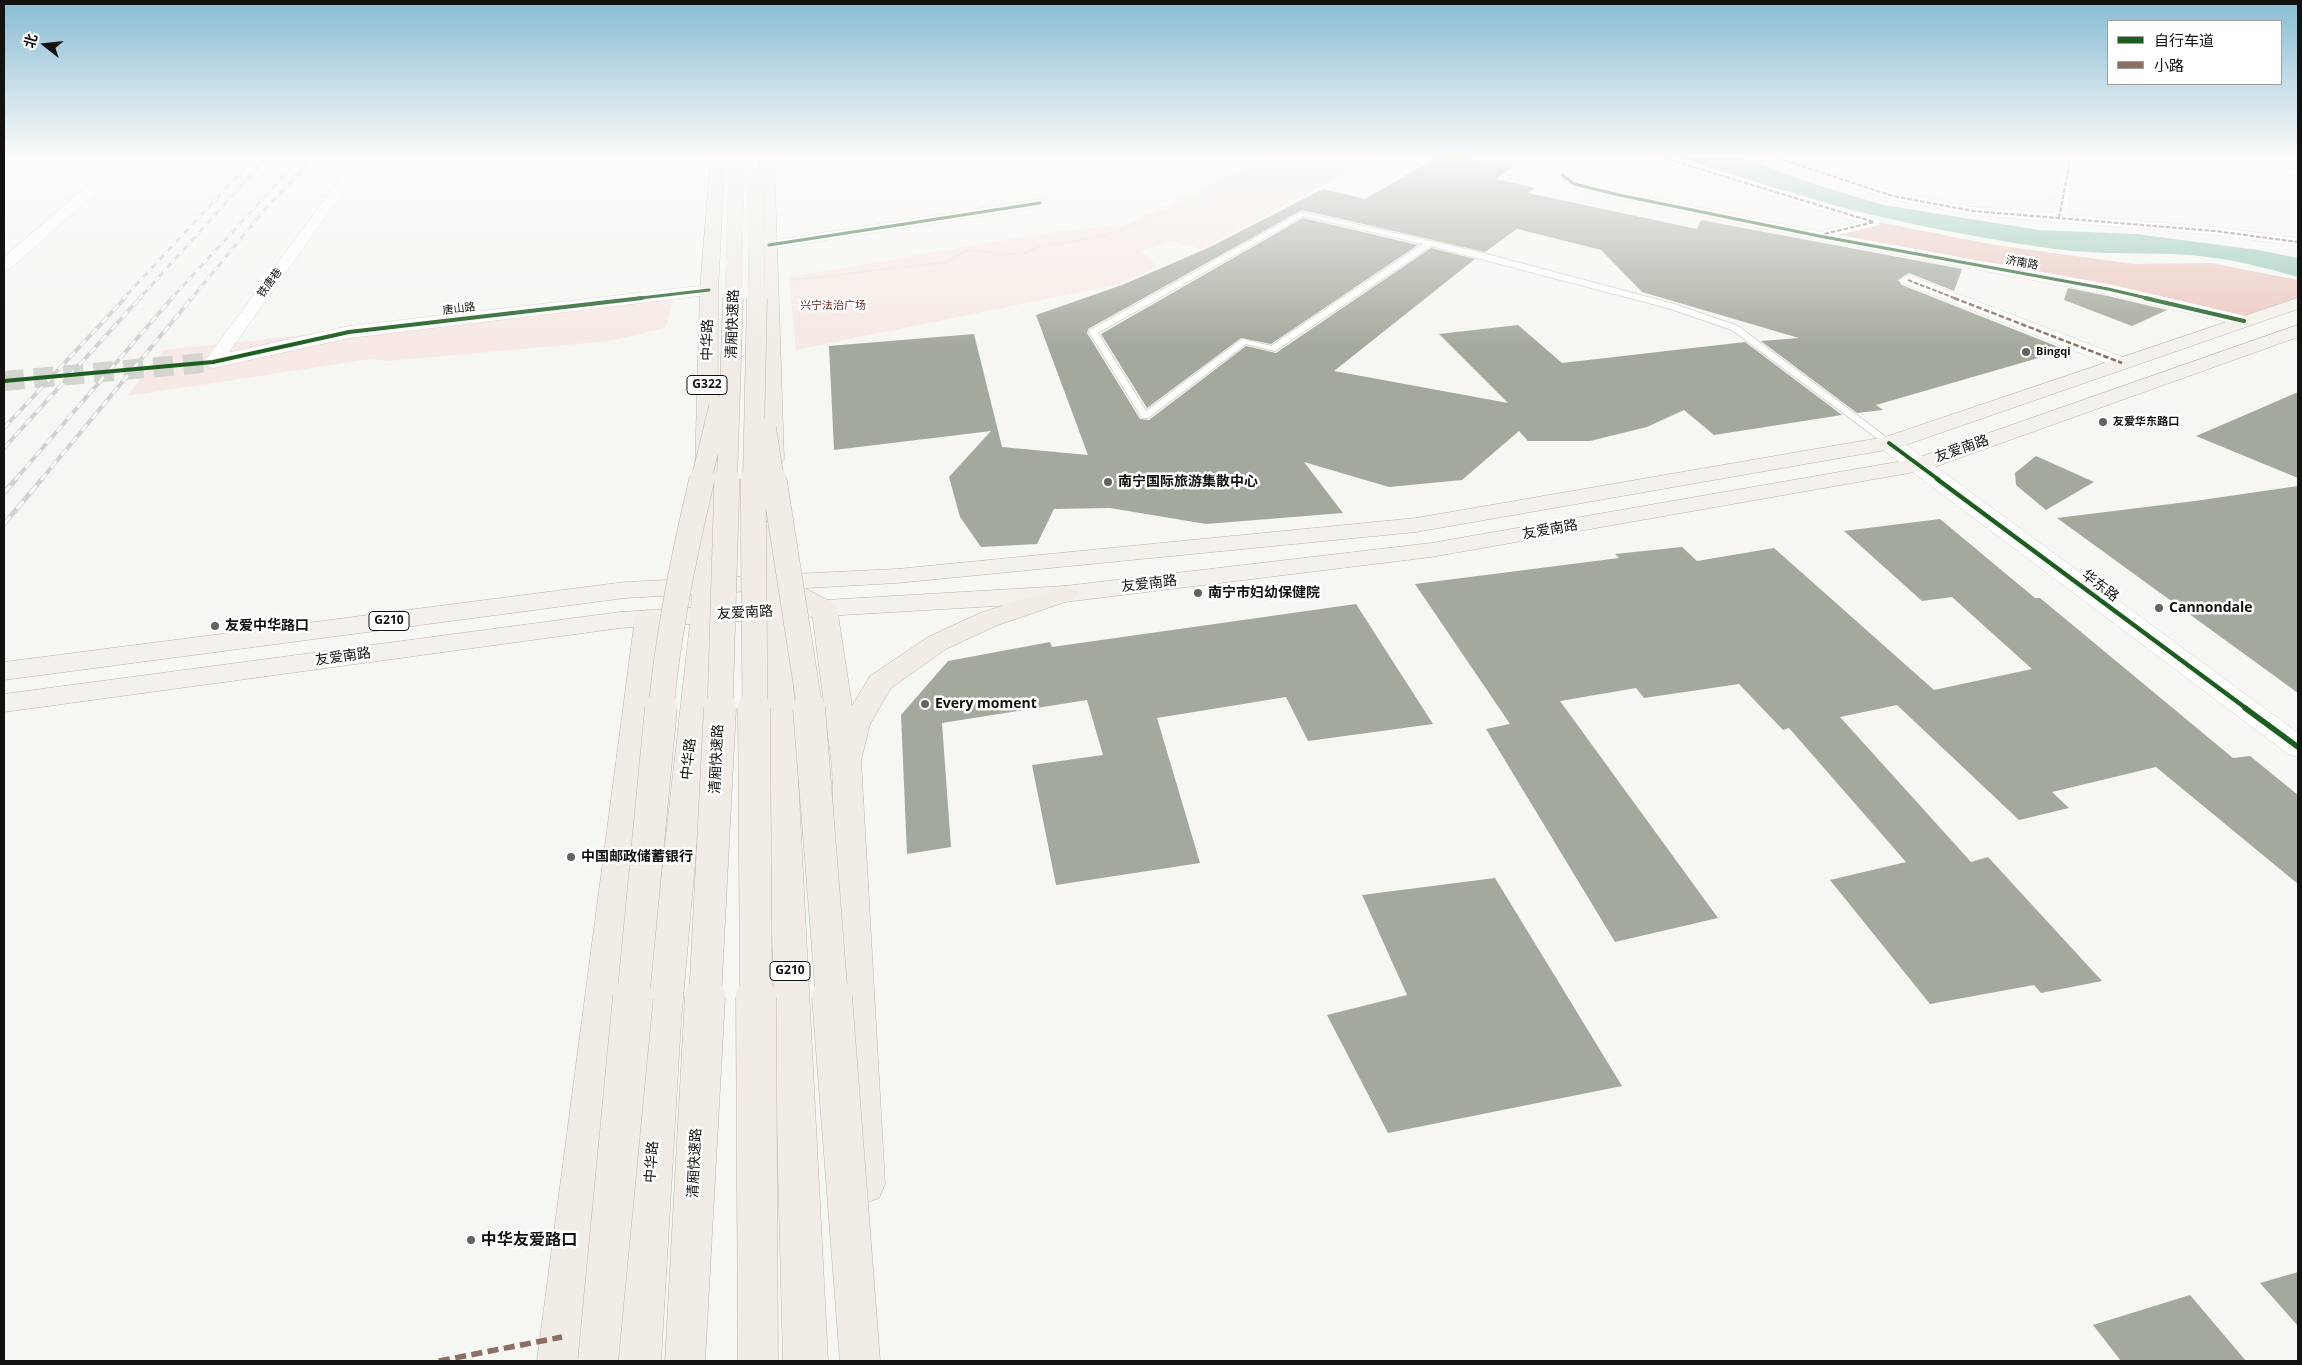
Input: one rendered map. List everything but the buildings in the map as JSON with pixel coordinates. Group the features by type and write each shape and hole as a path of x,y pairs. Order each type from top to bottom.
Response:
{"highway":[{"name":"中华路","path":"638,1361 663,1021 704,600 709,290 714,220"},
{"name":"清厢快速路","path":"740,220 744,352 753,438 758,1361"},
{"name":"清厢快速路","path":"685,1361 719,731 744,352 757,295 756,220"},
{"path":"768,220 775,596 824,608 847,766 873,1361"},
{"path":"598,1361 664,678 690,527 744,352"},
{"path":"744,352 810,711 860,1361"},
{"path":"847,766 856,724 880,682 937,643 989,619 1065,594"},
{"name":"G210","path":"775,596 806,1361"},
{"path":"559,1361 648,618"}],"main road":[{"name":"友爱南路","path":"4,671 625,590 704,600 775,596 897,576 1416,525 1889,443 2298,303"},
{"name":"友爱南路","path":"824,608 1065,594 1431,550 1918,465 2298,331"},
{"name":"友爱南路","path":"4,703 620,620 648,618 704,600"}],"street":[{"path":"4,265 56,220"},
{"name":"铁唐巷","path":"213,362 317,220"},
{"path":"769,245 932,220"},
{"name":"济南路","path":"1742,220 1819,236 2108,289 2244,321"},
{"path":"1819,236 1874,222 1866,220"},
{"path":"2078,220 2215,232 2298,242"},
{"path":"1908,280 2122,363"},
{"name":"唐山路","path":"213,362 349,332 709,290"},
{"name":"华东路","path":"1889,443 2298,746"}],"lane":[{"path":"1292,220 1093,332 1146,416 1244,341 1272,349 1430,243"},
{"path":"1327,220 1430,243 1671,306 1734,328 1889,443"}],"path":[{"path":"770,283 947,262 967,250 1020,256 1038,247 1098,237 1147,220"}],"green space":[{"name":"兴宁法治广场","path":"1137,220 1258,220 1202,249 1171,241 1141,251 1158,267 1119,284 796,350 789,277 1059,231 1126,225"},
{"path":"668,298 673,301 665,328 609,341 388,361 370,359 127,396 164,350"}],"shaded area":[{"path":"1894,220 1975,220 2039,230 2136,234 2258,250 2298,258 2298,277 2249,264 2211,257 2073,251 1942,230"},
{"path":"1878,222 1995,245 2134,264 2211,263 2298,280 2298,297 2240,317 2104,285 1825,232"}],"tunnel":[{"path":"4,381 213,362"}],"railway":[{"path":"123,299 197,220"},
{"path":"139,299 211,220"},
{"path":"171,299 244,220"},
{"path":"191,299 257,220"},
{"path":"4,428 125,298"},
{"path":"4,448 140,298"},
{"path":"15,480 172,298"},
{"path":"41,480 192,298"},
{"path":"4,493 16,479"},
{"path":"4,524 42,479"}],"marked path":[{"path":"1824,234 1874,222 1866,220"},
{"path":"2078,220 2215,231 2298,242"},
{"path":"1908,280 2122,363"},
{"path":"439,1361 562,1337"}],"cycle path":[{"path":"769,245 932,220"},
{"path":"1739,220 2108,289 2244,321"},
{"path":"4,381 213,362 349,332 709,290"},
{"path":"1889,443 2298,747"}],"place":[{"name":"Bingqi","path":"2026,352"},
{"name":"友爱华东路口","path":"2103,422"},
{"name":"南宁国际旅游集散中心","path":"1108,482"},
{"name":"南宁市妇幼保健院","path":"1198,593"},
{"name":"Cannondale","path":"2159,608"},
{"name":"友爱中华路口","path":"215,626"},
{"name":"Every moment","path":"925,704"},
{"name":"中国邮政储蓄银行","path":"571,857"},
{"name":"中华友爱路口","path":"471,1240"}]}
